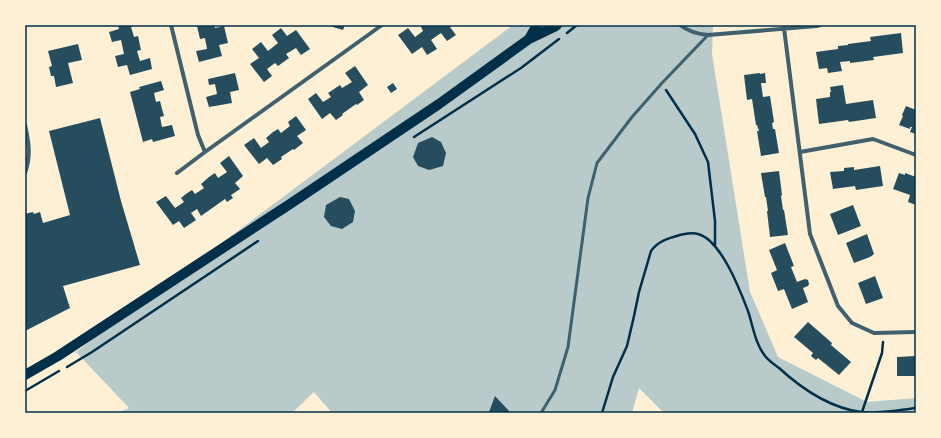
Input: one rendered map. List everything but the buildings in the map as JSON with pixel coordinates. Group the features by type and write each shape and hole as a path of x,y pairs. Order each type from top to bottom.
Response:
{"main road":[{"path":"530,39 537,25"},
{"path":"25,375 58,356 283,208 439,104 530,39 556,25"}],"street":[{"path":"171,25 198,135 204,152"},
{"path":"177,173 204,152 382,25"},
{"path":"680,25 686,30 708,35 820,25"},
{"path":"784,28 810,234 838,306 852,323 874,332 916,332"},
{"path":"25,125 28,140 29,163 25,174"},
{"path":"800,152 873,139 916,155"}],"lane":[{"path":"541,413 555,390 568,347 588,198 597,163 632,117 708,35"}],"path":[{"path":"662,83 695,134 708,162 715,221 715,246"},
{"path":"602,413 612,377 627,346 639,292 651,251 655,245 663,241 683,234 692,233 705,237 715,246 731,272 748,311 758,345 766,357 799,385 834,405 862,412 916,408"},
{"path":"862,412 882,353 884,332"}],"shaded area":[{"path":"513,25 713,25 712,54 750,292 778,357 867,402 916,398 916,413 664,413 639,388 632,413 332,413 314,392 292,413 117,413 129,408 76,352"}]}
